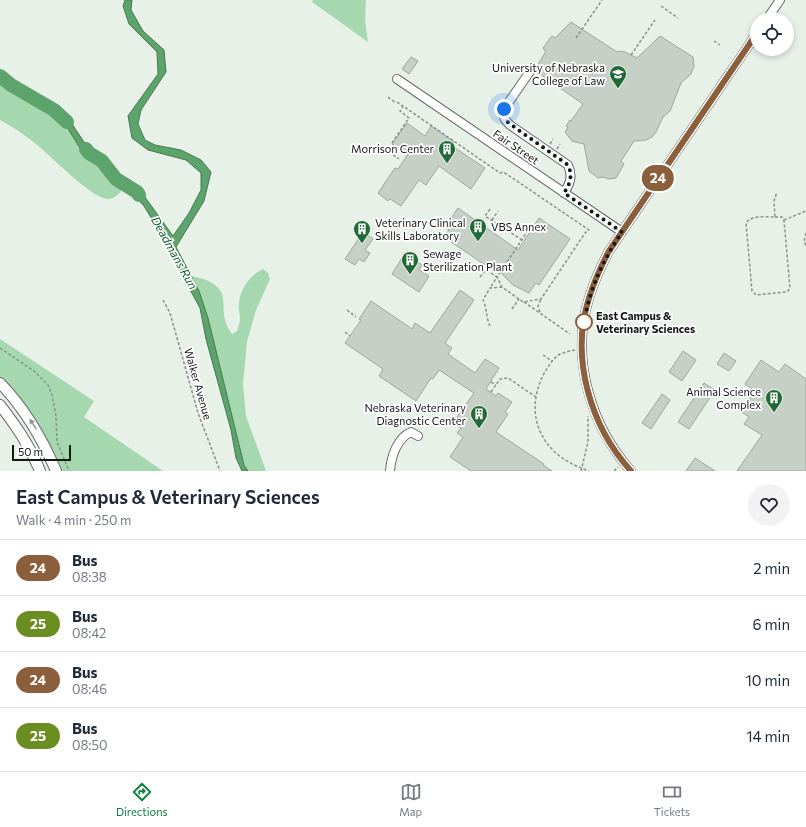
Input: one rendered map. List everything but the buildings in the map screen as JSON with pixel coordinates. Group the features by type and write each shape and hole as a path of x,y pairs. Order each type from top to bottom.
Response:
{"main road":[{"path":"0,383 26,413 46,446 56,471"},
{"path":"0,405 21,433 32,451 40,471"}],"lane":[{"path":"772,12 780,0"},
{"path":"631,471 620,459 608,441 600,425 593,408 586,380 582,344 588,299 602,264 622,232 750,43"},
{"path":"531,70 504,109 503,116 510,124 568,165 571,179 564,193"},
{"name":"Fair Street","path":"397,79 622,232"},
{"path":"390,471 395,450 404,437 411,432 418,436"}],"path":[{"path":"576,38 602,0"},
{"path":"662,6 678,18"},
{"path":"631,55 655,20"},
{"path":"714,41 720,45"},
{"path":"388,97 500,173 503,172 508,175 589,230 541,299 538,306 540,313"},
{"path":"392,143 409,118 400,111 403,106"},
{"path":"389,152 400,159"},
{"path":"775,217 774,201 777,192"},
{"path":"490,209 485,216 522,240"},
{"path":"492,220 498,211"},
{"path":"784,220 806,211"},
{"path":"782,217 784,220 789,290 786,292 756,295 752,291 746,222 752,218 782,217"},
{"path":"490,326 487,321 487,311 483,300 527,232"},
{"path":"806,233 804,241 806,246"},
{"path":"480,277 486,270 497,277 502,287 570,334"},
{"path":"490,288 502,287"},
{"path":"512,309 519,299"},
{"path":"523,302 541,299"},
{"name":"Walker Avenue","path":"164,300 170,313 198,413 220,471"},
{"path":"347,310 356,316"},
{"path":"345,332 350,336"},
{"path":"0,348 34,371 48,385 52,395 56,416 57,442 70,471"},
{"path":"575,350 560,354 552,361 543,376 536,397 536,418 543,439 561,458 582,470 589,471"},
{"path":"543,355 552,361"},
{"path":"491,392 500,379 508,378 536,397"},
{"path":"490,382 496,385"},
{"path":"582,470 588,442 588,414"},
{"path":"614,471 618,467"}],"shaded area":[{"path":"313,0 366,0 365,20 368,42 312,2"},
{"path":"0,81 62,119 83,153 124,184 122,190 110,199 100,197 91,192 32,141 0,120"},
{"path":"263,269 268,273 270,279 256,310 247,342 243,384 246,416 266,471 248,471 244,465 199,291 191,276 211,282 222,293 225,320 232,334 237,331 239,324 239,303 241,293 246,283"},
{"path":"0,339 94,401 84,417 163,471 60,471 51,447 35,421 0,378"}],"water":[{"path":"125,0 132,0 131,10 143,31 164,50 166,72 141,110 138,124 145,140 155,145 181,150 201,160 211,172 204,201 176,247 199,291 208,318 244,465 248,471 242,471 236,458 231,430 206,339 200,308 164,239 144,206 123,184 83,153 62,119 0,81 0,74 36,100 68,118 88,148 121,178 142,193 173,236 189,213 201,190 201,173 186,160 148,150 132,138 128,116 158,74 157,52 129,24 123,6"}],"waterway":[{"name":"Deadmans Run","path":"0,76 11,85 54,110 67,122"},
{"name":"Deadmans Run","path":"86,149 89,153 102,161 116,179 137,192 139,195"}],"bus line":[{"name":"24","path":"631,471 620,459 608,441 593,408 588,391 582,344 588,299 594,282 609,251 750,43"}],"place":[{"name":"University of Nebraska College of Law","path":"618,89"},
{"name":"Morrison Center","path":"447,164"},
{"name":"VBS Annex","path":"478,242"},
{"name":"Veterinary Clinical Skills Laboratory","path":"362,244"},
{"name":"Sewage Sterilization Plant","path":"410,275"},
{"name":"East Campus & Veterinary Sciences","path":"584,322"},
{"name":"Animal Science Complex","path":"774,413"},
{"name":"Nebraska Veterinary Diagnostic Center","path":"479,429"}],"route":[{"path":"504,109 503,116 505,120 568,165 571,179 564,193 622,232 609,251 594,282 588,299 584,322"}]}
